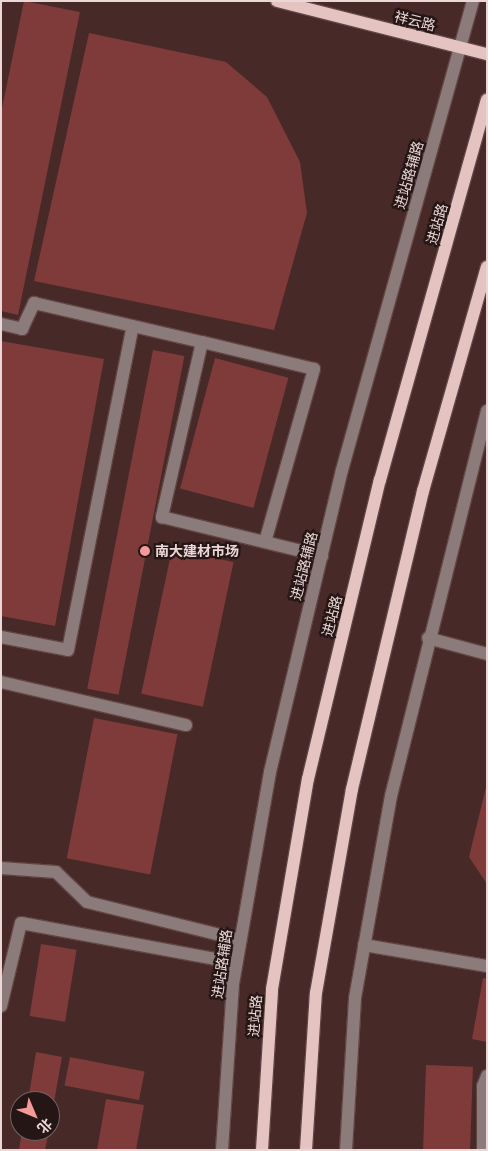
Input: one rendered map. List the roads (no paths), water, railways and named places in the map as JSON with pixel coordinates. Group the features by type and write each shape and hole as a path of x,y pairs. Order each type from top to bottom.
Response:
{"main road":[{"name":"祥云路","path":"277,1 487,54"},
{"name":"进站路","path":"262,1150 272,989 308,780 380,480 487,100"},
{"path":"306,1150 316,993 352,788 423,491 487,266"}],"street":[{"name":"进站路辅路","path":"222,1150 236,963 270,772 322,556 473,1"},
{"path":"1,324 22,329 34,303 314,369 265,542"},
{"path":"1,637 68,650 133,326"},
{"path":"202,342 162,517 322,556"},
{"path":"346,1150 355,998 391,796 428,638 487,411"},
{"path":"428,638 487,654"},
{"path":"1,682 186,725"},
{"path":"1,868 56,872 87,902 240,940"},
{"path":"1,1006 21,923 236,963"},
{"path":"364,945 487,966"},
{"path":"483,1150 483,1086 487,1076"}],"place":[{"name":"南大建材市场","path":"145,551"}]}
